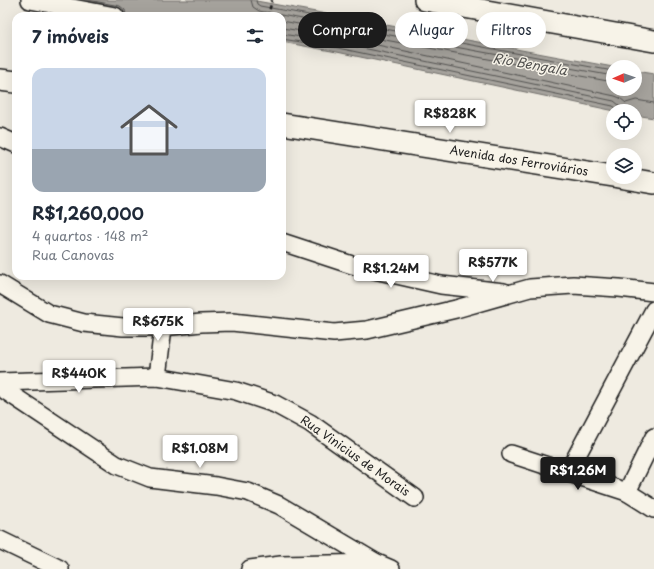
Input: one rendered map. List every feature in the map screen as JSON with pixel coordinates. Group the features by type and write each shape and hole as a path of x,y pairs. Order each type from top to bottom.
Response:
{"main road":[{"path":"425,0 465,4 654,42"},
{"path":"0,80 12,82"},
{"name":"Avenida dos Ferroviários","path":"286,125 606,175"},
{"path":"642,181 654,183"}],"street":[{"path":"30,0 94,12"},
{"path":"0,137 12,142"},
{"path":"286,243 360,267 442,285 510,293"},
{"path":"0,284 49,314 84,323 123,327 163,327 201,323 232,322 334,333 367,330 456,309 530,288 573,285 654,292"},
{"path":"568,472 654,310"},
{"path":"157,377 163,327"},
{"name":"Rua Vinicius de Morais","path":"0,382 157,377 236,391 275,404 310,423 415,498"},
{"path":"0,387 117,465 150,478 216,486 248,492 279,505 384,566"},
{"path":"627,492 654,438"},
{"path":"511,454 627,492 654,509"},
{"path":"0,540 60,569"},
{"path":"250,569 281,565 384,566"}],"path":[{"path":"269,12 272,0"}],"water":[{"path":"39,0 251,0 316,12 298,12 298,45 286,43 286,12 106,12"},
{"name":"Rio Bengala","path":"387,25 395,27 395,48 468,48 468,40 476,42 476,48 510,48 606,66 606,96 642,96 642,72 654,74 654,118 642,116 642,104 606,104 606,109 315,48 387,48"}]}
